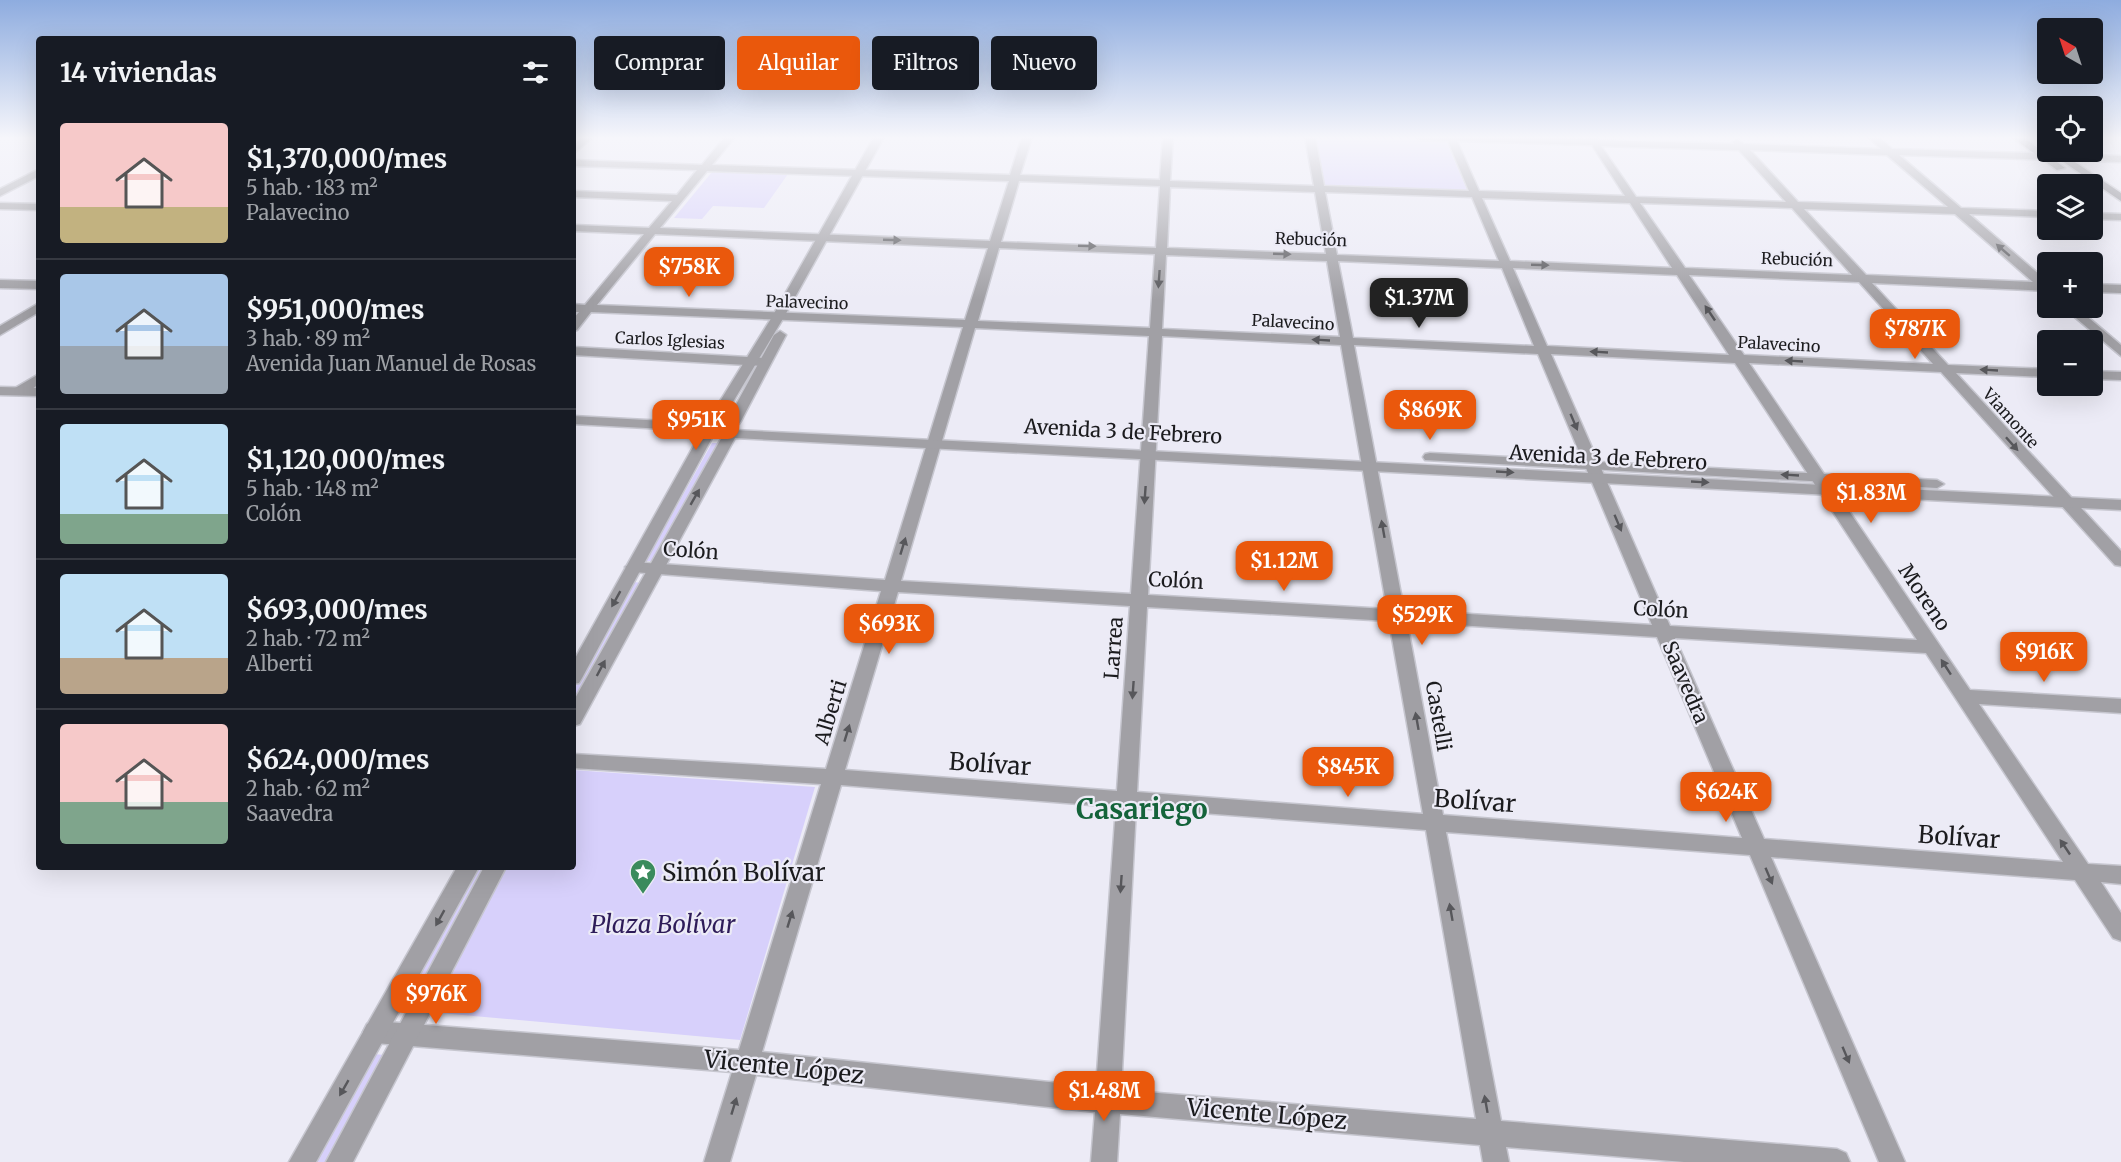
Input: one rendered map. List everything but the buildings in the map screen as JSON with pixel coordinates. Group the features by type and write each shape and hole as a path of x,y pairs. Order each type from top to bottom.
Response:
{"main road":[{"path":"2103,199 2121,212"}],"street":[{"path":"576,323 685,191"},
{"path":"576,672 703,433 759,361 854,191"},
{"name":"Alberti","path":"717,1162 1011,191"},
{"name":"Larrea","path":"1104,1162 1164,191"},
{"name":"Castelli","path":"1321,191 1496,1162"},
{"path":"1404,191 2037,214"},
{"name":"Saavedra","path":"1475,191 1892,1162"},
{"name":"Moreno","path":"1628,191 2121,931"},
{"name":"Viamonte","path":"1782,191 2121,561"},
{"path":"1936,191 2037,279"},
{"path":"576,194 679,198"},
{"path":"0,206 36,207"},
{"path":"2103,216 2121,217"},
{"name":"Rebución","path":"576,228 995,242 2037,287"},
{"path":"0,284 36,285"},
{"path":"2103,288 2121,289"},
{"name":"Palavecino","path":"576,308 2037,372"},
{"path":"0,331 36,309"},
{"path":"2082,318 2121,352"},
{"name":"Carlos Iglesias","path":"576,351 759,361"},
{"path":"576,713 653,570 733,429 759,361"},
{"path":"2103,375 2121,376"},
{"path":"20,392 36,380"},
{"path":"0,390 36,392"},
{"path":"716,419 733,429"},
{"path":"576,420 703,433 716,440 733,429"},
{"name":"Avenida 3 de Febrero","path":"733,429 936,437 2061,496 2121,494"},
{"name":"Avenida 3 de Febrero","path":"2061,496 2121,505"},
{"name":"Colón","path":"633,567 891,586 1933,647"},
{"path":"1965,696 2121,706"},
{"name":"Bolívar","path":"576,761 833,777 2121,875"},
{"path":"302,1162 466,870"},
{"path":"339,1162 493,870"},
{"name":"Vicente López","path":"375,1032 747,1062 1108,1101 1837,1162"}],"green space":[{"path":"696,191 776,191 764,208 713,206 702,219 674,218"},
{"path":"712,443 719,443 654,561 646,561"},
{"path":"634,582 642,583 576,704 576,686"},
{"name":"Plaza Bolívar","path":"576,770 815,787 740,1040 429,1012 504,870 576,870"},
{"path":"472,870 484,870 407,1011 395,1010"},
{"path":"373,1054 385,1055 326,1162 312,1162"}],"place":[{"name":"Simón Bolívar","path":"643,895"}],"district":[{"name":"Casariego","path":"1142,809"}]}
